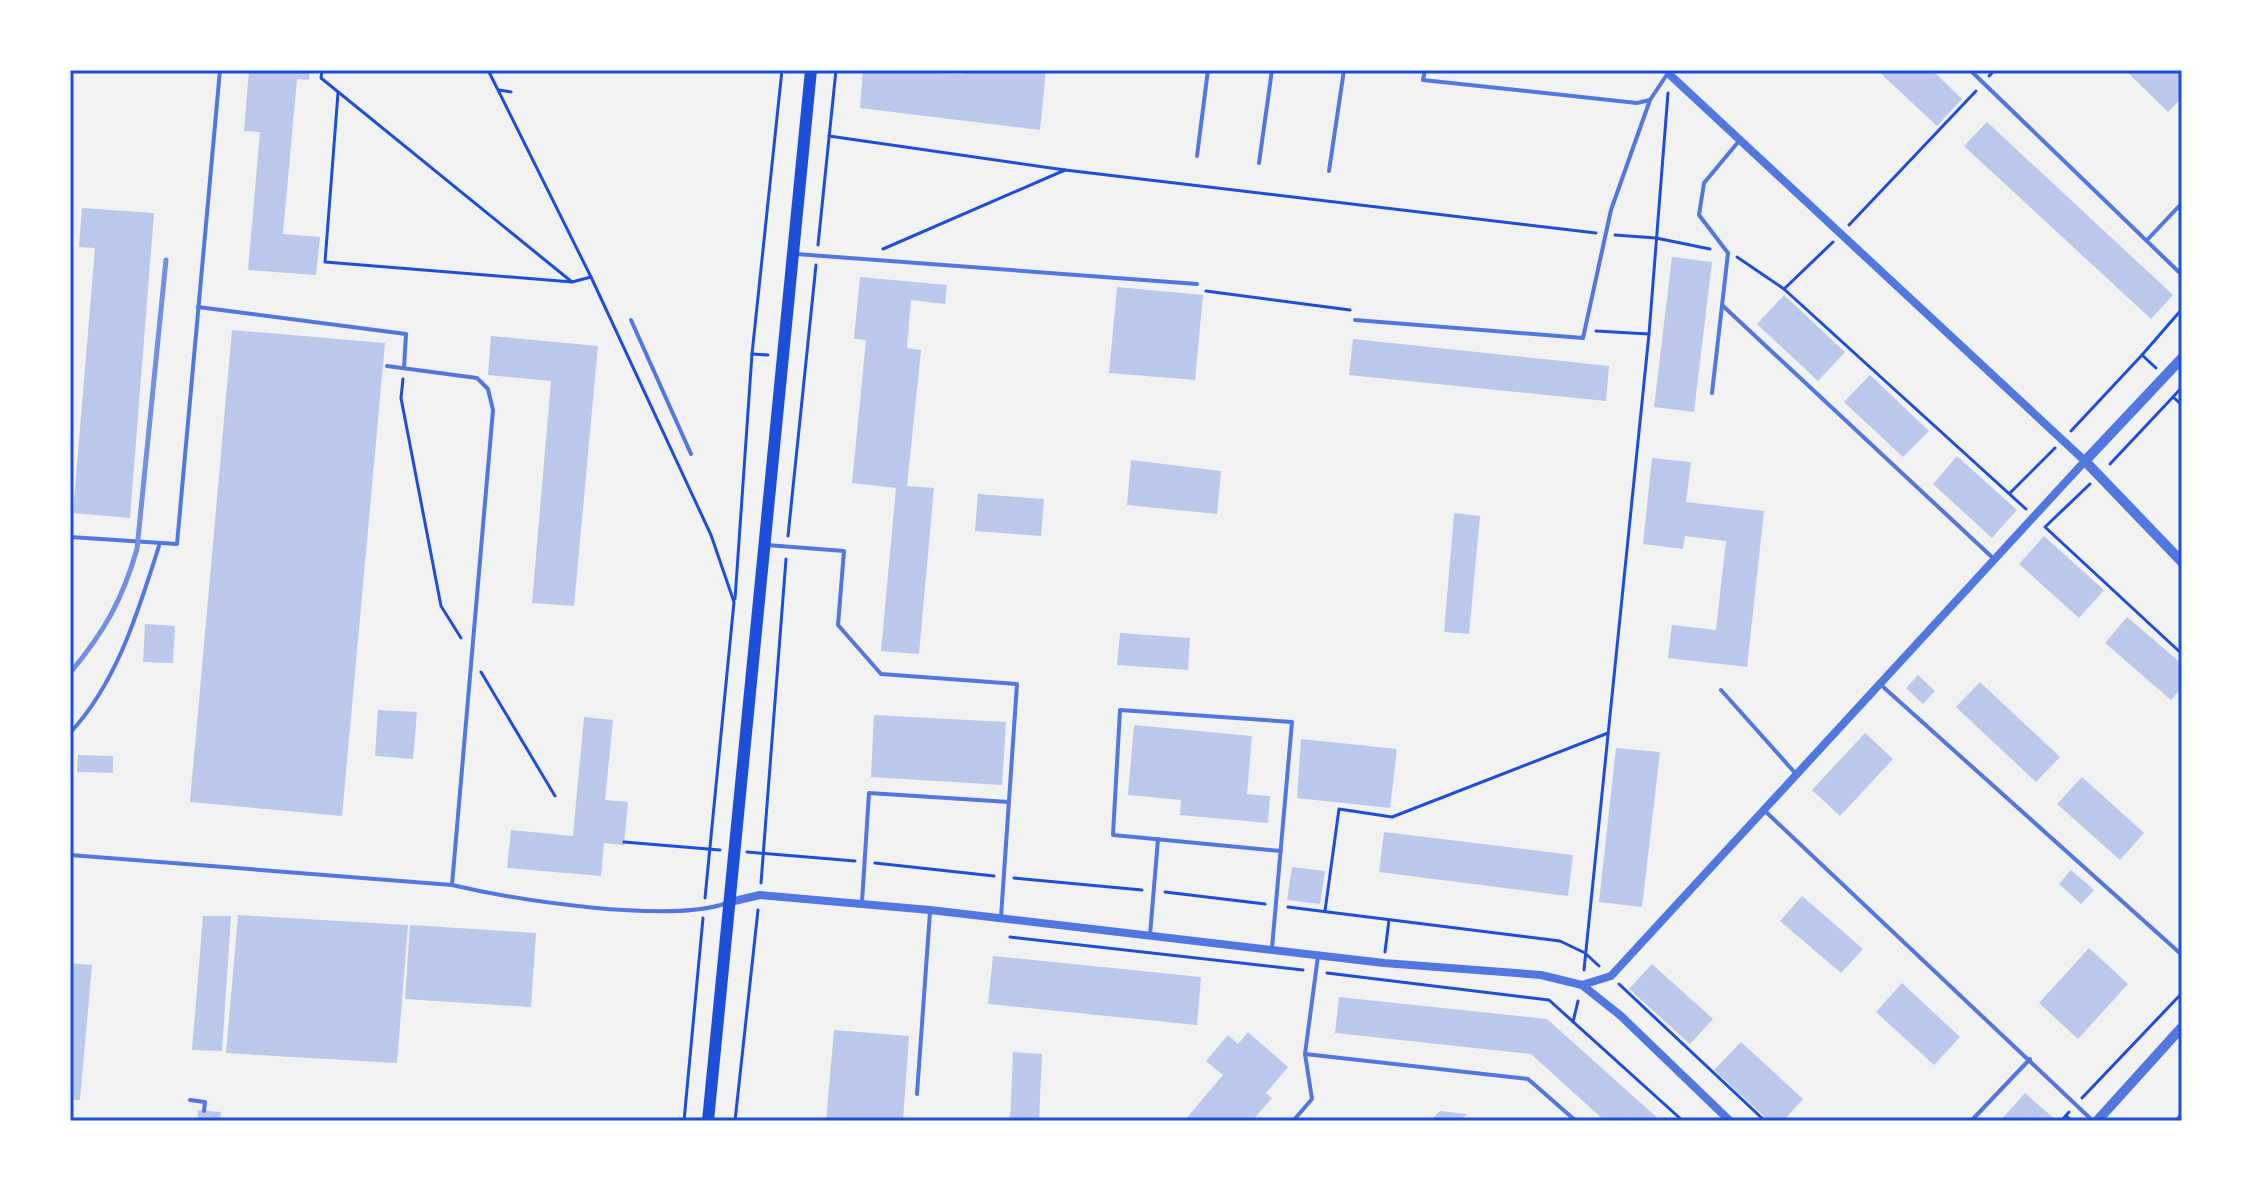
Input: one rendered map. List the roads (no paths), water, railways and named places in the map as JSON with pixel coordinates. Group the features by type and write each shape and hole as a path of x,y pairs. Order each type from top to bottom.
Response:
{"main road":[{"path":"708,1121 811,70"}],"street":[{"path":"1668,71 1739,141 2085,461 2182,562"},
{"path":"1582,985 1611,976 1798,776 2033,515 2182,358"},
{"path":"730,902 760,895 862,903 1318,956 1541,975 1582,985 1621,1016 1730,1121"},
{"path":"2095,1121 2182,1027"}],"lane":[{"path":"70,537 159,546 177,544 220,70"},
{"path":"1197,156 1208,70"},
{"path":"1259,163 1272,70"},
{"path":"1329,171 1344,70"},
{"path":"1425,70 1423,80 1637,103 1650,100"},
{"path":"1970,70 2182,275"},
{"path":"1355,320 1583,338 1605,234 1650,100 1668,71"},
{"path":"1712,393 1728,253 1699,215 1704,183 1739,141"},
{"path":"2147,240 2182,203"},
{"path":"793,253 816,258 1036,269 1197,284"},
{"path":"1722,305 1994,559"},
{"path":"198,307 406,334 404,368"},
{"path":"631,320 691,454"},
{"path":"387,366 477,378 488,389 493,410 452,885"},
{"path":"764,545 844,551 838,625 881,674 1017,684 1001,917"},
{"path":"70,733 86,716 113,673 159,546"},
{"path":"1881,685 2182,955"},
{"path":"1721,690 1798,776"},
{"path":"1272,950 1281,851 1292,722 1120,710 1113,835 1281,851"},
{"path":"862,903 869,793 1009,802"},
{"path":"1765,811 2095,1121"},
{"path":"1150,935 1158,839"},
{"path":"70,855 452,885 511,899 704,911 730,902"},
{"path":"917,1094 930,910"},
{"path":"1293,1121 1312,1099 1305,1054 1318,956"},
{"path":"1305,1054 1528,1079 1576,1121"},
{"path":"1971,1121 2030,1059"},
{"path":"190,1100 205,1102 204,1111"}],"railway":[{"path":"70,673 111,615 137,549 166,260"}]}
